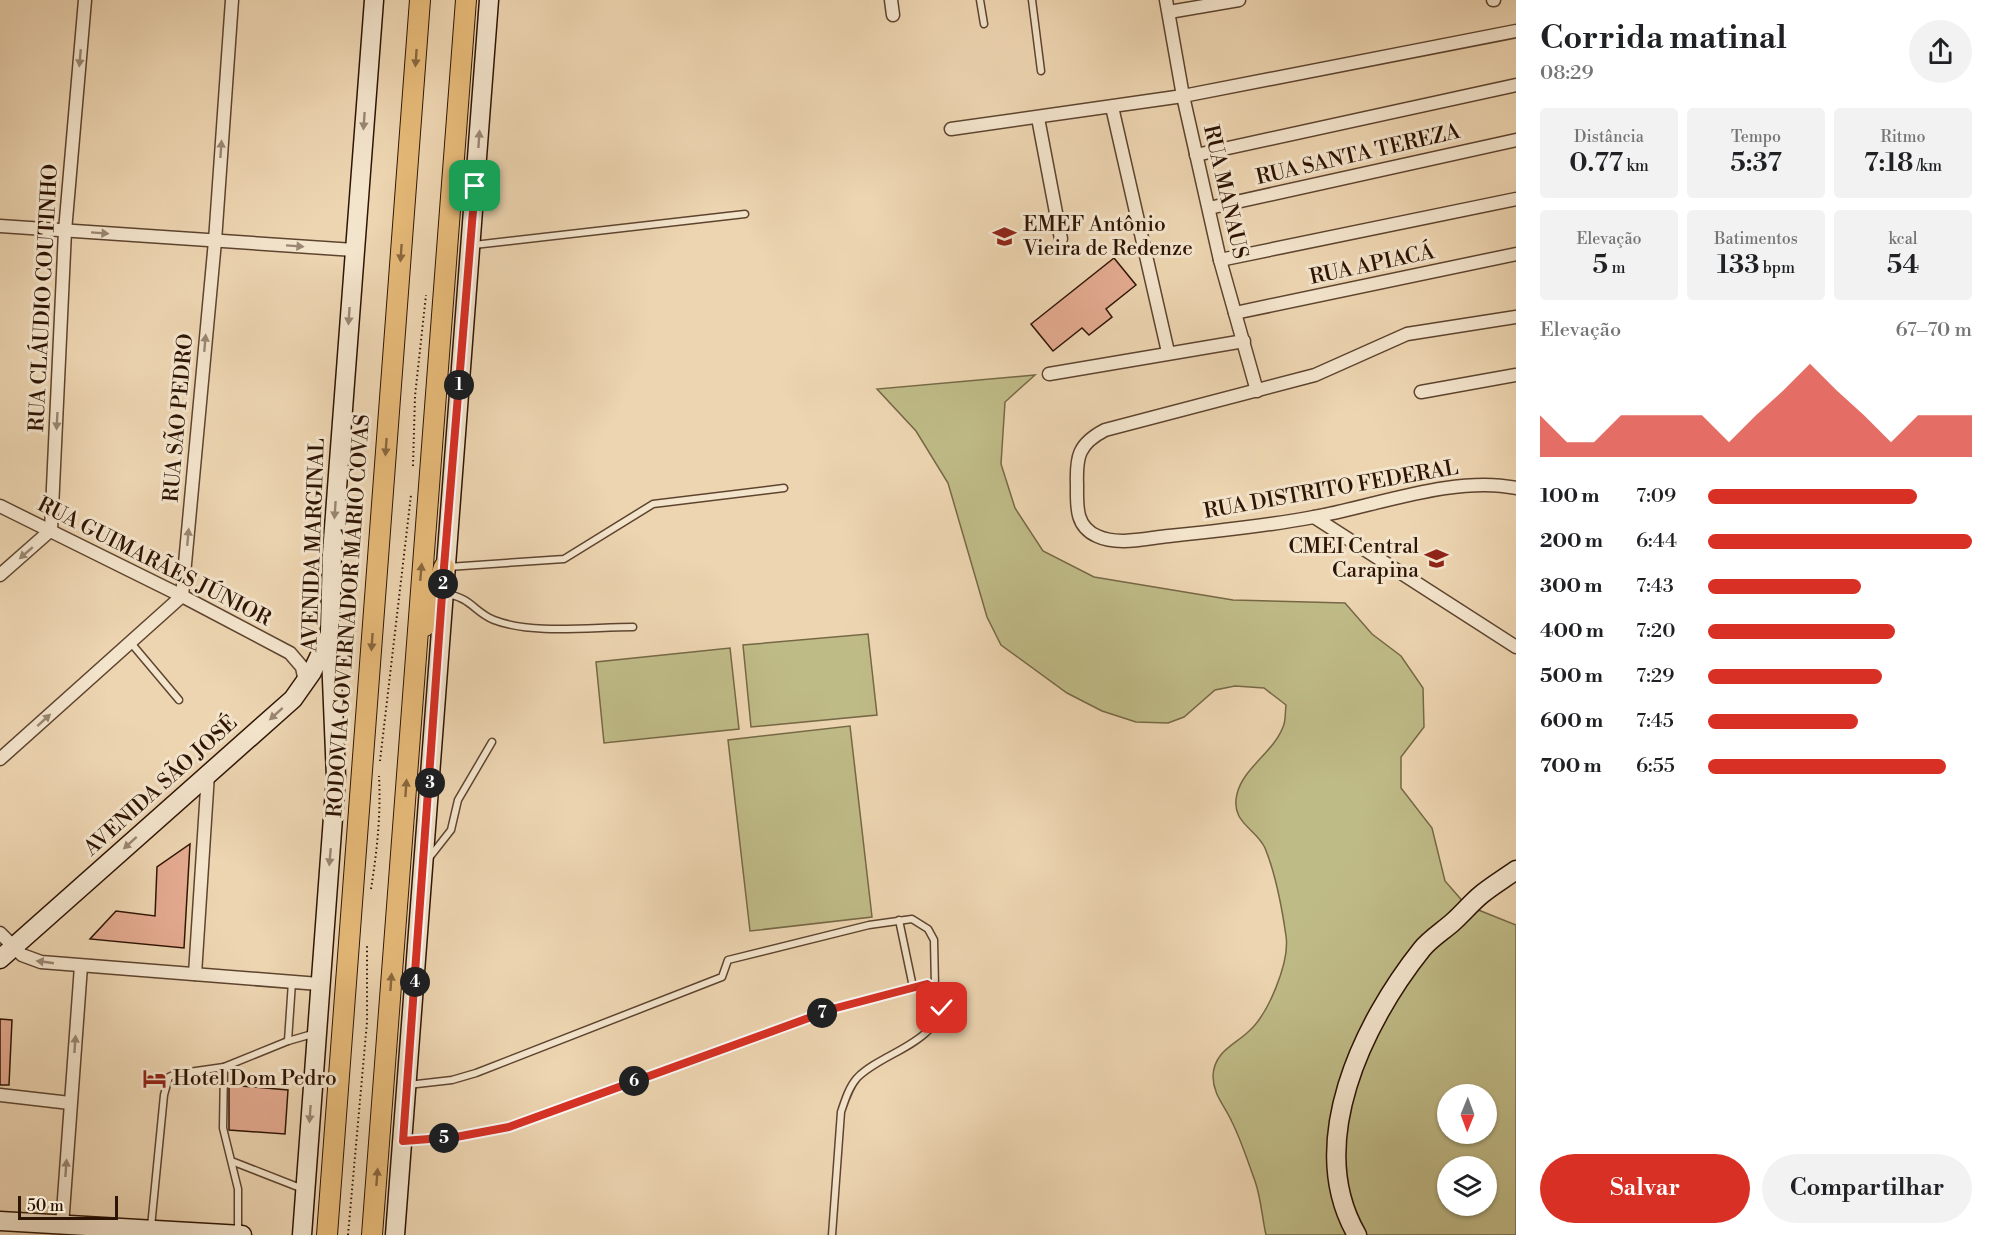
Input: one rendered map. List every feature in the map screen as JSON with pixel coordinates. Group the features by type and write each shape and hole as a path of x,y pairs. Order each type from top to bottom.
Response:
{"main road":[{"name":"RODOVIA GOVERNADOR MÁRIO COVAS","path":"327,1235 420,0"},
{"path":"372,1235 465,0"},
{"path":"414,657 444,567"}],"street":[{"name":"RUA CLÁUDIO COUTINHO","path":"51,531 65,231 85,0"},
{"name":"RUA SÃO PEDRO","path":"182,596 214,241 232,0"},
{"name":"AVENIDA MARGINAL","path":"302,1235 336,777 330,631 332,554 374,0"},
{"path":"395,1235 425,862 444,567 489,0"},
{"path":"891,0 893,15"},
{"path":"1167,6 1239,0"},
{"name":"RUA MANAUS","path":"1167,6 1183,96 1220,260 1257,391"},
{"path":"951,129 1183,96 1516,31"},
{"path":"1196,155 1516,85"},
{"path":"1112,107 1168,352"},
{"path":"1038,118 1061,239"},
{"name":"RUA SANTA TEREZA","path":"1209,208 1516,140"},
{"path":"1220,260 1516,199"},
{"path":"0,226 354,250"},
{"name":"RUA APIACÁ","path":"1235,314 1516,254"},
{"name":"RUA DISTRITO FEDERAL","path":"1516,317 1407,334 1315,375 1105,430 1092,437 1076,460 1077,513 1083,527 1098,537 1118,541 1234,530 1314,517 1461,486 1502,485 1516,488"},
{"path":"1049,374 1168,352 1244,341"},
{"path":"1421,392 1516,375"},
{"name":"RUA GUIMARÃES JÚNIOR","path":"0,506 182,596 290,653"},
{"path":"1314,517 1516,647"},
{"path":"0,575 51,531"},
{"path":"0,759 182,596"},
{"name":"AVENIDA SÃO JOSÉ","path":"6,954 293,699 323,651 330,631"},
{"path":"290,653 307,654 323,651"},
{"path":"290,653 302,667 305,682"},
{"path":"195,974 208,774"},
{"path":"1357,1235 1349,1221 1335,1166 1337,1131 1348,1078 1384,1007 1423,948 1481,894 1516,870"},
{"path":"0,933 6,954 30,959 81,966 320,984"},
{"path":"62,1231 81,966"},
{"path":"0,1095 70,1103"},
{"path":"0,1221 62,1231 150,1231 240,1235"}],"lane":[{"path":"980,0 984,24"},
{"path":"1032,0 1041,71"},
{"path":"470,246 745,214"},
{"path":"444,567 564,559 653,504 784,488"},
{"path":"442,594 460,596 493,620 533,628 633,627"},
{"path":"130,642 179,699"},
{"path":"425,862 451,830 458,801 492,742"},
{"path":"407,1085 452,1080 476,1073 722,976 728,960 899,920 912,919 928,929 933,940 935,987"},
{"path":"899,920 913,987"},
{"path":"288,1041 291,982"},
{"path":"403,1141 456,1137 509,1127 836,1008 927,984 935,987 940,993 942,1008 930,1031 858,1078 847,1094 841,1112 832,1235"},
{"path":"150,1231 164,1095 169,1077 175,1074 224,1068 288,1041 316,1033"},
{"path":"224,1068 223,1128 234,1162 240,1235"},
{"path":"234,1162 305,1190"}],"path":[{"path":"413,471 415,396 427,287"},
{"path":"380,763 411,493"},
{"path":"369,896 381,808 379,774"},
{"path":"348,1235 367,1022 366,942"}],"shaded area":[{"path":"1035,375 1005,402 1001,464 1015,508 1043,551 1094,577 1233,600 1345,603 1372,634 1401,656 1423,688 1424,727 1401,757 1401,788 1432,828 1445,881 1466,905 1516,925 1516,1235 1266,1235 1255,1181 1235,1129 1217,1095 1213,1076 1214,1068 1221,1055 1256,1024 1263,1013 1276,987 1285,960 1286,936 1272,869 1265,848 1240,819 1236,804 1237,794 1245,776 1272,745 1283,727 1286,705 1264,688 1235,686 1215,690 1184,717 1168,723 1136,722 1102,711 1067,693 1001,645 987,617 948,483 916,431 877,389"},
{"path":"868,634 877,715 751,727 743,645"},
{"path":"730,648 739,729 604,743 596,662"},
{"path":"850,726 872,917 750,931 728,740"}],"building":[{"path":"1114,258 1136,285 1106,309 1112,317 1089,335 1082,328 1053,351 1031,324"},
{"path":"190,844 184,948 90,939 116,911 155,916 157,867"},
{"path":"0,1019 12,1020 9,1085 0,1085"},
{"path":"229,1085 288,1090 285,1134 229,1130"}],"place":[{"name":"EMEF Antônio Vieira de Redenze","path":"1005,237"},
{"name":"CMEI Central Carapina","path":"1437,559"},
{"name":"Hotel Dom Pedro","path":"155,1079"}],"route":[{"path":"475,186 444,567 425,862 403,1141 456,1137 509,1127 836,1008 927,984 935,987 940,993 942,1008"}]}
